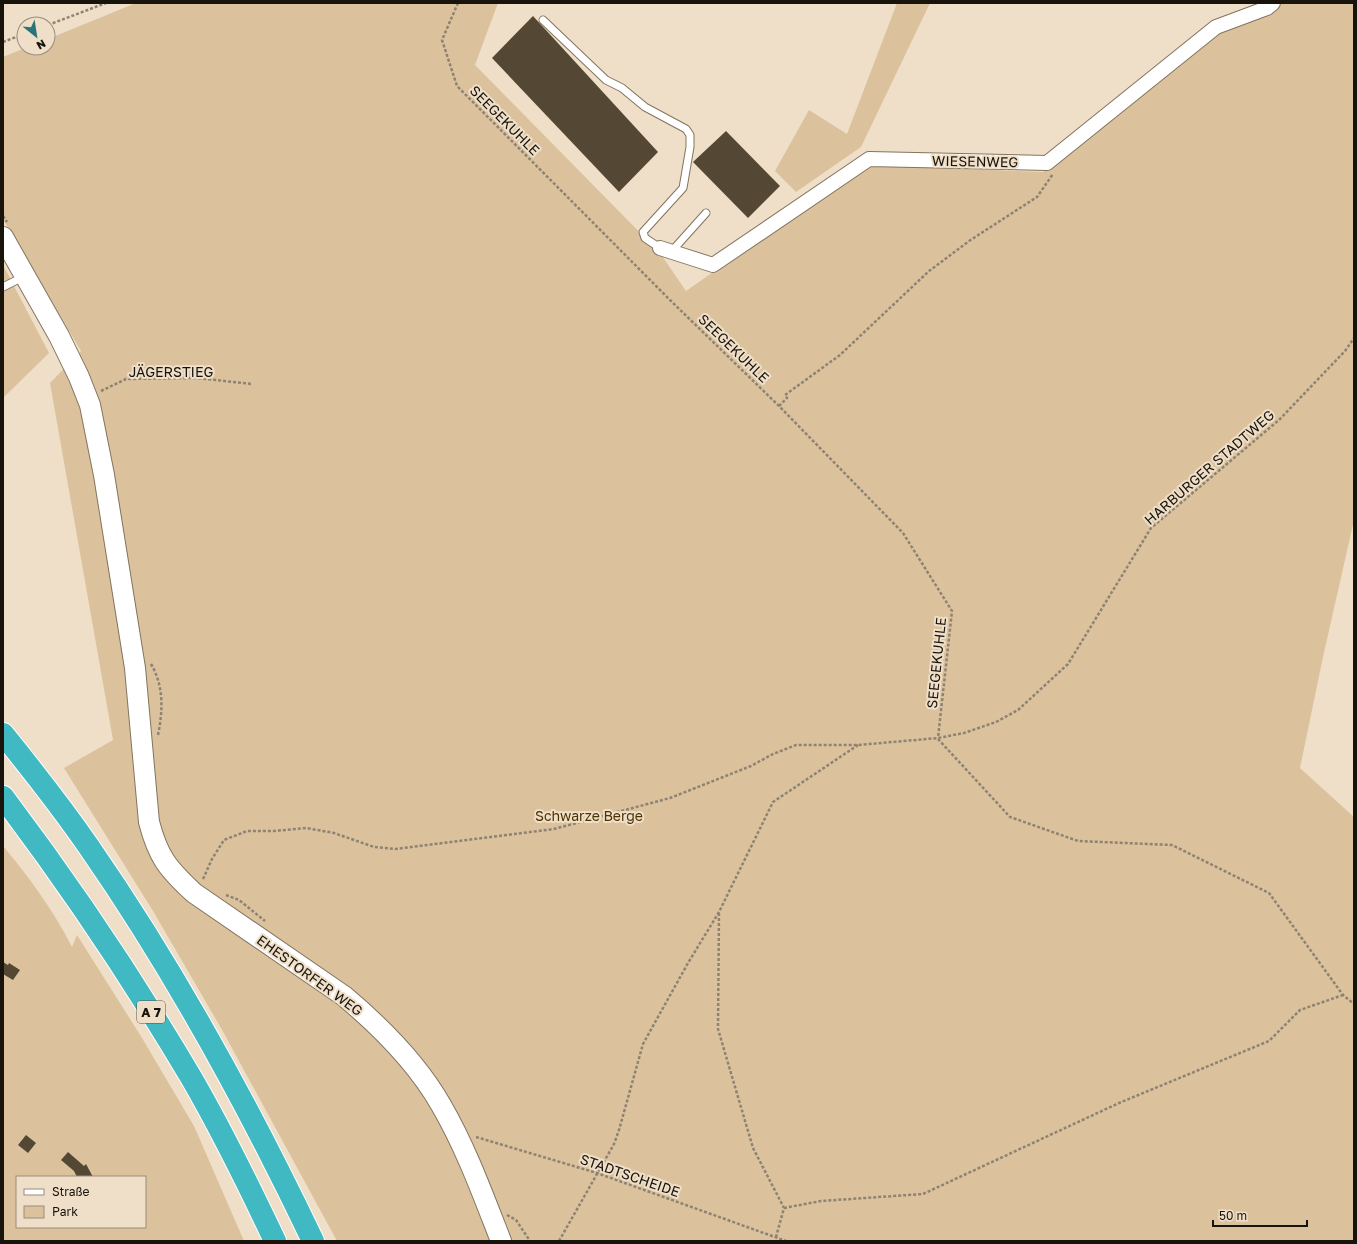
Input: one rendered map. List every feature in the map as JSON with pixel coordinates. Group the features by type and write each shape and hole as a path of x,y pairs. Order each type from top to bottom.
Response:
{"highway":[{"name":"A 7","path":"3,734 71,822 144,929 187,1001 253,1120 313,1241"},
{"name":"A 7","path":"3,796 85,909 154,1017 192,1080 248,1185 275,1241"}],"main road":[{"name":"EHESTORFER WEG","path":"3,237 69,354 90,405 98,438 135,668 149,822 158,852 177,877 197,888 361,1010 382,1030 408,1059 441,1104 459,1139 501,1241"}],"street":[{"name":"WIESENWEG","path":"666,250 713,265 869,159 1047,163 1216,27 1267,8 1273,3"}],"lane":[{"path":"543,20 606,80 622,88 645,108 686,128 690,135 690,147 683,188 643,232 645,238 666,250 706,213"},
{"path":"3,287 25,276"}],"path":[{"path":"56,22 106,3"},
{"name":"SEEGEKUHLE","path":"458,3 442,40 457,86 665,295 779,406 903,533 952,611 938,738"},
{"path":"3,42 16,37"},
{"path":"779,406 787,398 785,395 840,355 929,271 969,241 1037,197 1055,173"},
{"name":"HARBURGER STADTWEG","path":"197,888 224,840 246,830 274,831 306,828 334,833 374,847 395,849 554,829 670,798 751,766 773,754 796,745 858,745 938,738 964,733 996,722 1018,710 1068,664 1151,528 1279,420 1345,351 1354,338"},
{"name":"JÄGERSTIEG","path":"100,391 126,379 197,378 252,384"},
{"path":"938,738 1010,817 1078,841 1172,845 1269,893 1343,995 1354,1004"},
{"path":"559,1241 614,1144 642,1044 719,912 773,802 858,745"},
{"path":"719,912 718,1029 753,1148 784,1208 776,1237"},
{"path":"784,1208 820,1201 923,1194 1119,1103 1269,1041 1300,1010 1343,995"},
{"name":"STADTSCHEIDE","path":"474,1137 597,1173 786,1241"},
{"path":"500,1214 511,1216 516,1220 530,1241"}],"green space":[{"name":"Schwarze Berge","path":"136,3 498,3 475,65 660,253 686,291 867,165 1043,172 1213,33 1276,3 1354,3 1354,520 1300,768 1354,817 1354,1241 337,1241 221,1028 153,911 64,768 113,740 50,383 81,351 3,219 3,57 16,52 16,56 56,56 56,36"},
{"path":"897,3 930,3 861,147 796,192 775,171 809,110 847,134"},
{"path":"3,265 49,353 3,398"},
{"path":"3,846 40,895 57,920 72,947 77,935 142,1038 194,1126 244,1241 3,1241"}],"building":[{"path":"533,16 658,152 619,192 492,58"},
{"path":"726,131 780,186 748,218 693,162"},
{"path":"3,962 8,965 9,963 20,970 13,980 3,974"},
{"path":"26,1135 36,1143 28,1153 18,1145"},
{"path":"68,1152 84,1166 86,1164 92,1176 76,1176 74,1171 61,1160"}]}
